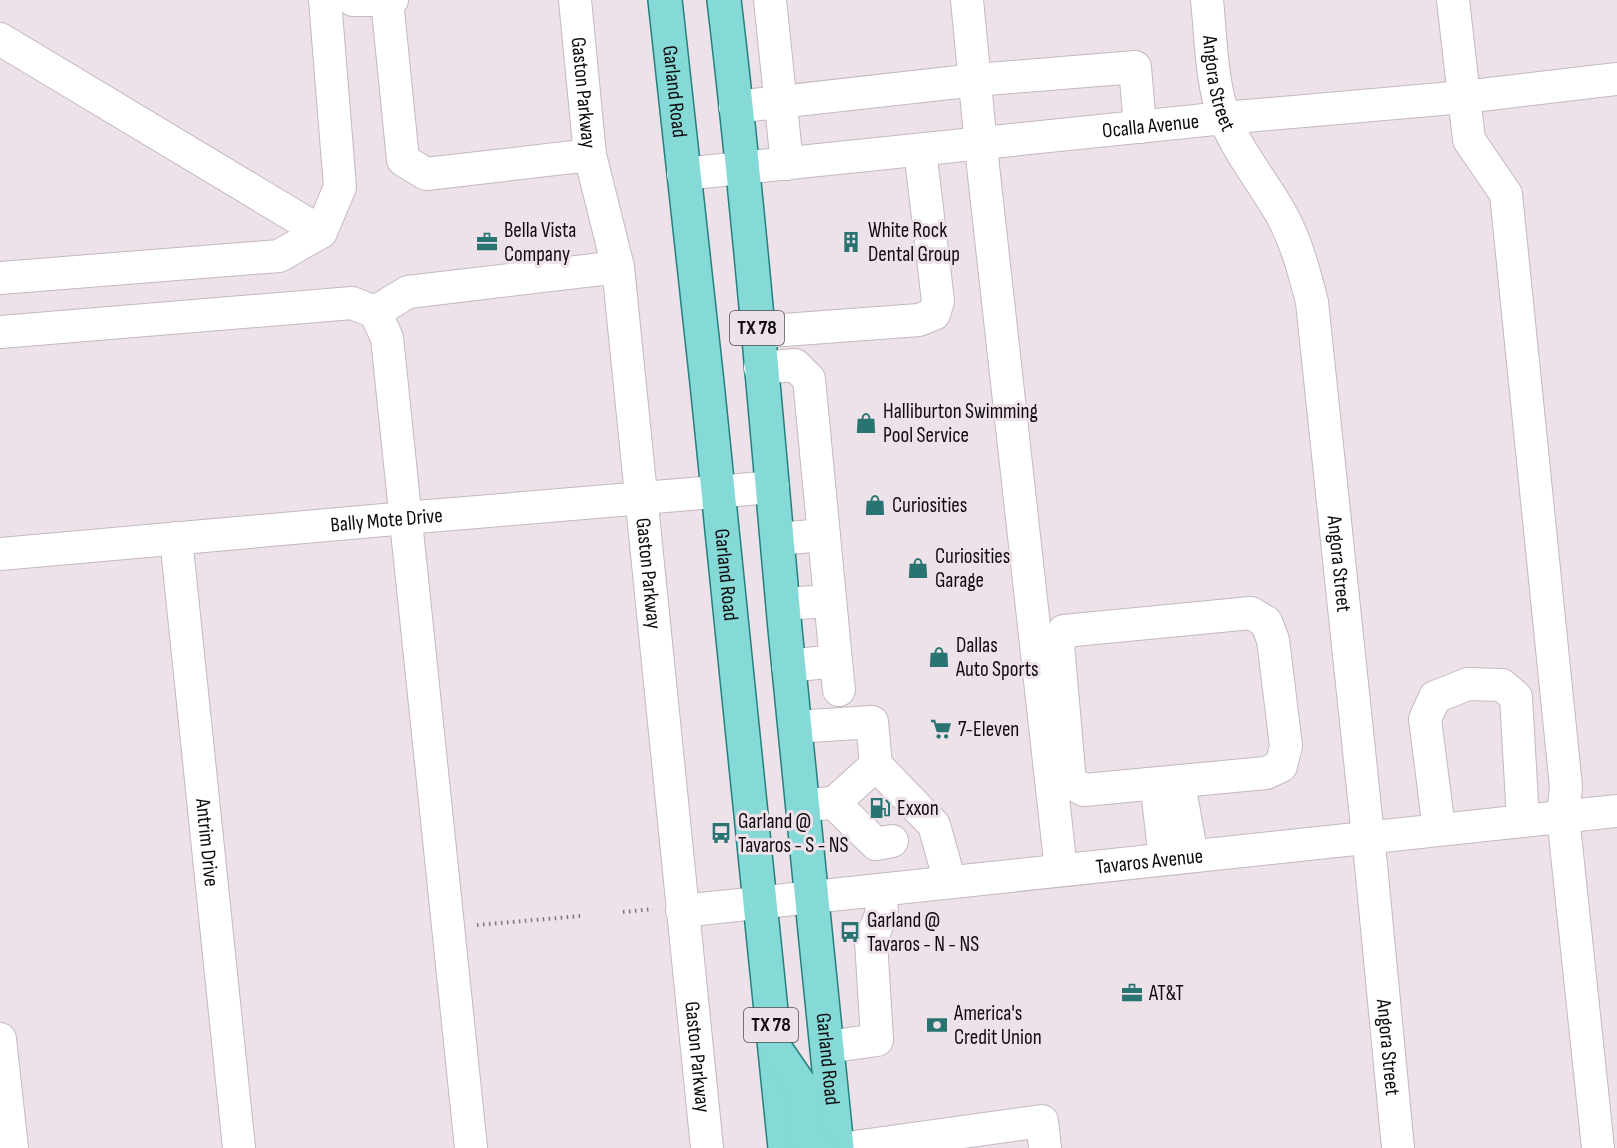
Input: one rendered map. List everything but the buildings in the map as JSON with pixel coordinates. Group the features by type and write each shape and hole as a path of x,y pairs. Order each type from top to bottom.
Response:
{"main road":[{"name":"Garland Road","path":"665,0 746,762 784,1148"},
{"name":"Garland Road","path":"724,0 770,451 795,727 819,804 812,897 837,1148"},
{"path":"774,1046 802,1088 807,1139 816,1148"}],"street":[{"path":"0,278 279,256 321,232 340,187 325,0"},
{"path":"371,0 403,160 426,174 590,155"},
{"name":"Gaston Parkway","path":"575,0 590,155 618,267 641,496 672,909 706,1148"},
{"path":"770,0 787,164"},
{"path":"967,0 1061,870"},
{"name":"Angora Street","path":"1207,0 1215,82 1224,118 1248,162 1281,213 1300,257 1312,302 1398,1148"},
{"path":"1453,0 1469,140 1506,194 1566,787 1563,816 1598,1148"},
{"path":"0,39 321,232"},
{"path":"735,107 976,80 1135,67 1140,127"},
{"name":"Ocalla Avenue","path":"683,174 1224,118 1464,97 1617,79"},
{"path":"757,332 919,320 934,314 938,301 920,150"},
{"path":"375,312 408,292 618,267"},
{"path":"0,332 352,303 375,312 387,338 471,1148"},
{"path":"760,368 795,365 809,379 838,676 788,666"},
{"path":"770,451 815,446"},
{"name":"Bally Mote Drive","path":"0,554 407,519 641,496 773,487"},
{"path":"777,539 824,535"},
{"name":"Antrim Drive","path":"176,538 239,1148"},
{"path":"783,604 830,601"},
{"path":"1169,783 1084,790 1070,782 1058,645 1064,631 1251,613 1266,622 1273,639 1286,746 1281,766 1266,773 1169,783 1158,799 1178,857"},
{"path":"1439,829 1425,719 1435,698 1468,684 1502,685 1516,697 1522,820"},
{"path":"795,727 872,722 876,765 934,825 950,882"},
{"path":"876,765 819,804 876,844 892,841 921,813"},
{"name":"Tavaros Avenue","path":"672,909 890,889 1617,811"},
{"path":"827,1047 877,1040 871,941 890,889 892,841"},
{"path":"0,1039 12,1148"},
{"path":"847,1148 1042,1121 1045,1148"}],"path":[{"path":"623,912 672,909"},
{"path":"449,927 581,916"}],"place":[{"name":"Bella Vista Company","path":"487,242"},
{"name":"White Rock Dental Group","path":"851,242"},
{"name":"Halliburton Swimming Pool Service","path":"866,423"},
{"name":"Curiosities","path":"875,505"},
{"name":"Curiosities Garage","path":"918,568"},
{"name":"Dallas Auto Sports","path":"939,657"},
{"name":"7-Eleven","path":"941,729"},
{"name":"Exxon","path":"880,808"},
{"name":"Garland @ Tavaros - S - NS","path":"721,833"},
{"name":"Garland @ Tavaros - N - NS","path":"850,932"},
{"name":"AT&T","path":"1132,993"},
{"name":"America's Credit Union","path":"937,1025"}]}
